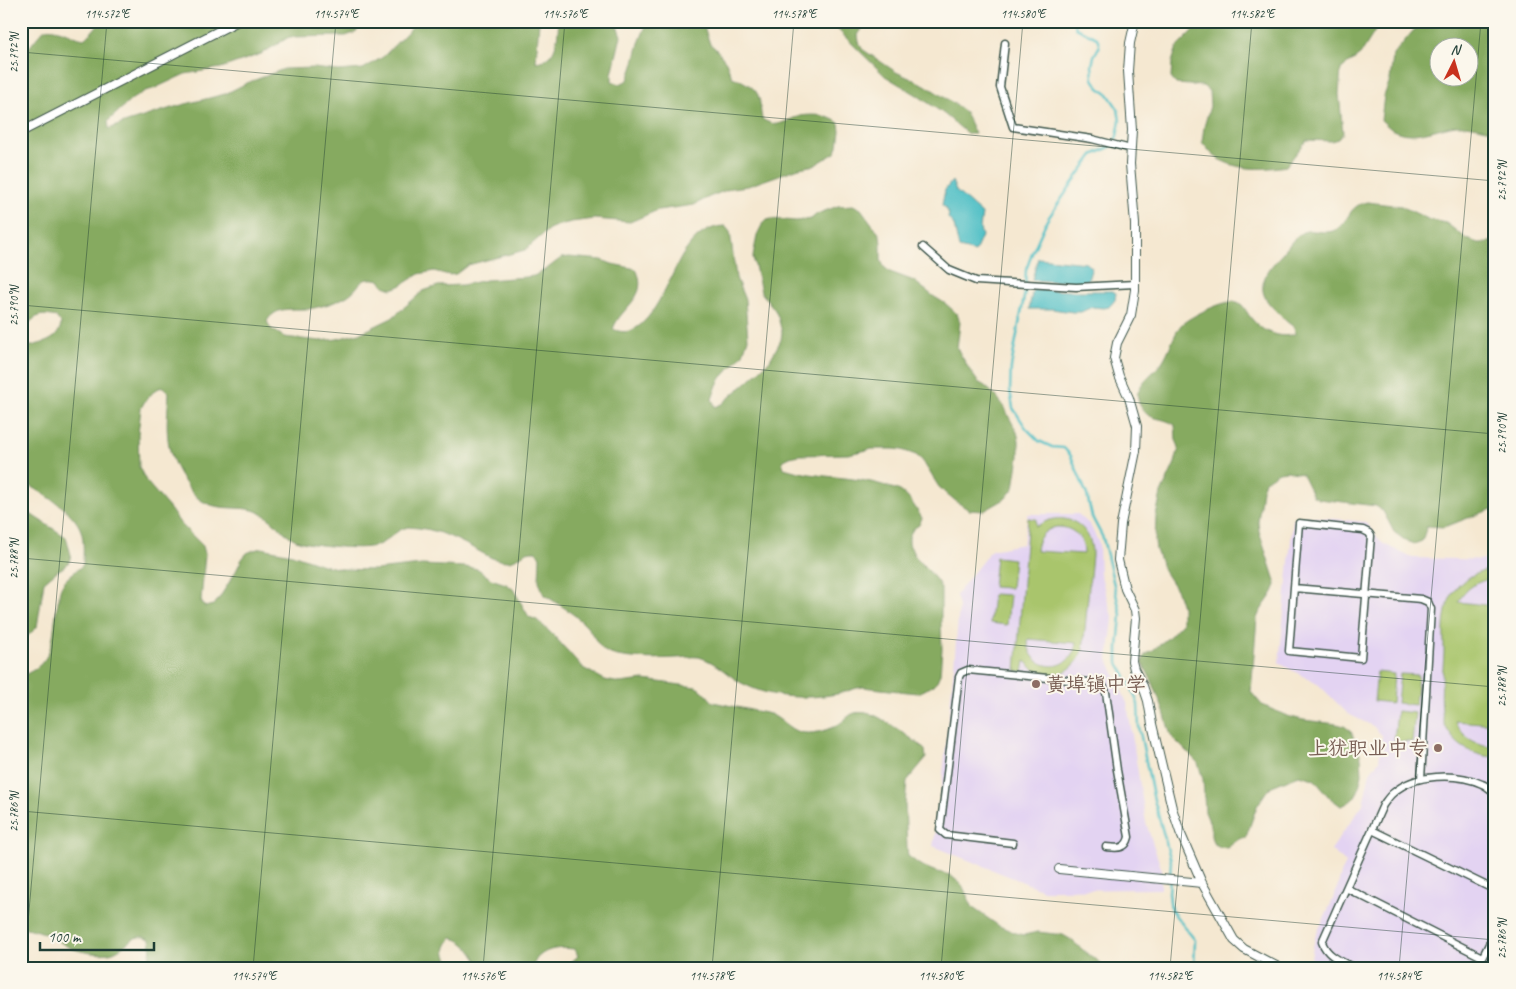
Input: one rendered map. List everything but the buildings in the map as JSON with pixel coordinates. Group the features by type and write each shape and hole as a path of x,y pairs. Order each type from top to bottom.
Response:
{"street":[{"path":"21,132 238,21"},
{"path":"1135,21 1128,54 1132,130 1130,164 1135,224 1135,284 1131,315 1117,343 1114,358 1115,365 1130,398 1137,426 1136,451 1121,524 1118,560 1125,589 1135,610 1132,661 1148,701 1172,808 1202,883 1234,940 1244,949 1275,967"},
{"path":"1006,43 1000,87 1013,127 1092,140 1131,149"},
{"path":"923,247 949,270 976,281 1076,286 1135,284"},
{"path":"1299,523 1363,530 1369,533 1372,541 1361,658 1289,651 1294,588 1299,523"},
{"path":"1294,588 1428,602 1431,609 1421,779"},
{"path":"1013,843 946,835 940,830 959,677 964,671 1099,683 1103,686 1106,692 1117,770 1130,837 1123,847 1106,847"},
{"path":"1354,968 1330,954 1322,942 1383,805 1394,792 1421,779 1440,776 1462,777 1484,784 1495,793"},
{"path":"1372,830 1495,890"},
{"path":"1059,869 1202,883"},
{"path":"1346,888 1482,957"},
{"path":"1477,968 1495,932"}],"shaded area":[{"name":"黄埠镇中学","path":"1028,514 1078,514 1090,525 1099,543 1100,573 1113,620 1108,659 1127,703 1146,823 1161,868 1161,889 1043,890 933,846 939,814 954,666 959,607 956,595 991,550 1023,544"},
{"name":"上犹职业中专","path":"1305,516 1365,522 1382,543 1412,558 1495,560 1495,955 1492,968 1329,968 1311,958 1315,937 1335,895 1346,863 1331,850 1363,804 1370,773 1379,761 1382,736 1373,726 1348,714 1319,685 1279,663 1293,520"}],"green space":[{"path":"101,21 367,21 354,33 346,36 289,37 261,54 221,68 185,74 145,91 132,99 108,121 109,129 178,106 225,94 247,83 284,69 314,68 339,71 363,69 383,57 418,21 539,21 536,62 549,57 555,47 559,21 610,21 618,28 621,36 612,74 612,81 620,84 628,80 645,28 655,21 702,21 710,44 726,62 732,77 747,84 758,95 762,119 769,123 777,124 800,116 816,115 830,118 839,123 838,146 835,153 815,165 799,168 748,186 732,188 694,205 658,210 630,222 595,219 556,226 549,229 525,250 468,265 456,274 449,275 434,271 419,274 392,289 384,286 380,280 364,280 352,293 337,301 311,309 283,310 272,315 267,321 270,328 284,337 320,341 337,339 363,332 392,318 423,291 438,286 534,276 561,258 569,257 602,260 636,269 639,279 637,295 613,329 626,332 638,327 648,317 658,303 680,259 694,240 708,230 725,226 730,232 736,278 745,300 748,339 743,354 717,385 712,399 715,407 722,404 770,360 781,340 782,332 778,317 761,292 753,257 757,235 764,221 771,219 796,221 811,219 817,214 838,206 853,205 861,209 880,235 881,260 884,267 890,272 914,281 957,314 960,322 957,348 978,382 997,397 1002,404 1017,432 1019,440 1019,456 1014,488 1005,499 984,511 969,510 957,502 939,487 922,460 916,455 902,450 872,449 848,454 798,455 782,461 784,468 822,476 861,480 900,491 907,496 915,507 922,518 919,525 913,529 909,536 909,544 916,558 941,588 942,649 940,674 937,681 931,687 917,693 863,687 826,696 780,696 748,686 706,659 699,657 651,659 632,658 608,653 602,648 587,627 544,595 539,581 540,557 536,551 528,552 509,561 500,560 438,532 409,527 400,530 378,545 368,547 351,548 311,544 296,540 259,512 210,505 192,492 179,472 170,451 167,430 169,393 163,387 156,389 141,408 138,434 139,467 146,481 180,523 203,546 205,554 201,601 205,607 213,605 218,600 247,553 262,548 292,554 341,569 375,570 422,565 478,569 491,579 506,584 513,589 529,617 537,620 555,637 583,668 605,680 620,683 644,680 696,687 703,691 713,702 770,714 795,731 804,733 832,728 858,712 875,716 902,732 925,750 926,758 907,781 905,805 908,856 920,865 950,875 962,885 973,908 999,926 1024,935 1038,932 1063,935 1096,959 1105,968 565,968 578,956 575,949 565,948 546,951 537,958 531,968 482,968 466,945 452,938 446,949 446,956 452,968 145,968 151,946 150,939 144,937 133,939 120,949 105,954 85,952 71,948 47,934 21,927 21,676 33,670 47,655 53,636 60,589 68,578 83,565 83,540 79,526 68,512 21,480 21,349 52,339 59,330 61,323 56,317 41,315 21,329 21,55 48,28 84,39"},
{"path":"829,21 867,21 858,35 862,49 896,72 925,85 965,112 975,134 968,134 917,95 885,76"},
{"path":"1195,21 1377,21 1375,31 1360,55 1341,69 1339,94 1343,133 1338,139 1331,141 1307,140 1286,166 1248,168 1229,164 1212,154 1202,142 1210,106 1209,91 1203,86 1176,84 1171,78 1172,62 1177,47 1195,29"},
{"path":"1425,21 1495,21 1495,131 1456,125 1417,134 1409,134 1390,128 1381,120 1384,96 1390,80 1393,57 1413,31"},
{"path":"1367,202 1401,206 1430,220 1446,223 1467,239 1478,243 1486,243 1495,239 1495,508 1444,527 1427,526 1422,541 1414,544 1406,541 1394,532 1383,511 1376,506 1319,499 1313,496 1302,474 1287,471 1279,472 1265,481 1262,489 1258,522 1259,531 1276,584 1257,618 1251,692 1262,705 1287,716 1337,724 1351,731 1361,757 1362,774 1358,791 1354,798 1341,806 1329,797 1314,779 1299,775 1272,786 1257,806 1246,837 1239,839 1227,848 1220,847 1213,843 1211,836 1211,826 1205,812 1203,779 1198,763 1171,736 1153,683 1142,662 1145,655 1171,635 1182,623 1182,607 1177,591 1164,571 1156,550 1155,541 1156,516 1161,493 1175,463 1179,447 1176,440 1175,425 1146,413 1139,403 1138,393 1142,384 1162,362 1181,325 1199,313 1216,306 1237,302 1244,307 1256,324 1266,331 1283,336 1295,334 1294,327 1274,309 1265,297 1263,291 1264,279 1274,263 1300,234 1307,231 1333,231 1341,225 1356,207"},
{"path":"21,508 66,537 71,555 69,562 64,567 44,582 37,627 21,642"},
{"path":"1028,518 1036,519 1036,527 1046,521 1055,519 1065,519 1074,522 1087,534 1091,544 1092,555 1083,650 1073,666 1058,674 1041,673 1025,661 1023,672 1016,671","holes":["1056,527 1067,528 1076,534 1082,542 1084,554 1036,551 1042,535","1028,639 1076,643 1073,654 1067,661 1059,665 1050,666 1035,658 1030,650"]},
{"path":"996,557 1014,559 1011,588 993,587"},
{"path":"1495,569 1495,578 1473,586 1458,602 1495,606 1495,724 1455,721 1462,732 1471,740 1488,746 1495,746 1495,757 1485,756 1467,749 1453,738 1447,730 1444,721 1441,697 1444,622 1449,600 1466,579 1483,571"},
{"path":"993,594 1010,595 1007,625 990,623"},
{"path":"1377,672 1394,674 1392,703 1374,701"},
{"path":"1400,674 1418,675 1415,705 1397,703"},
{"path":"1397,711 1415,713 1412,742 1394,741"}],"water":[{"path":"952,181 956,191 982,214 980,229 982,236 975,252 959,248 954,225 948,218 949,214 946,208 942,205 945,190"},
{"path":"1038,258 1086,263 1092,267 1087,283 1032,280"},
{"path":"1033,289 1112,291 1116,293 1115,300 1109,307 1092,307 1081,312 1073,312 1052,309 1029,309"}],"waterway":[{"path":"1074,21 1076,28 1097,38 1099,47 1094,56 1092,66 1093,79 1099,88 1108,94 1118,109 1120,121 1117,136 1112,146 1093,155 1047,220 1033,251 1026,270 1025,292 1011,367 1010,390 1013,408 1026,428 1039,441 1052,447 1064,448 1071,456 1087,495 1092,517 1103,538 1121,615 1118,663 1130,684 1138,704 1139,727 1153,796 1171,861 1169,893 1171,910 1195,940 1194,968"}],"place":[{"name":"黄埠镇中学","path":"1036,684"},
{"name":"上犹职业中专","path":"1438,748"}]}
